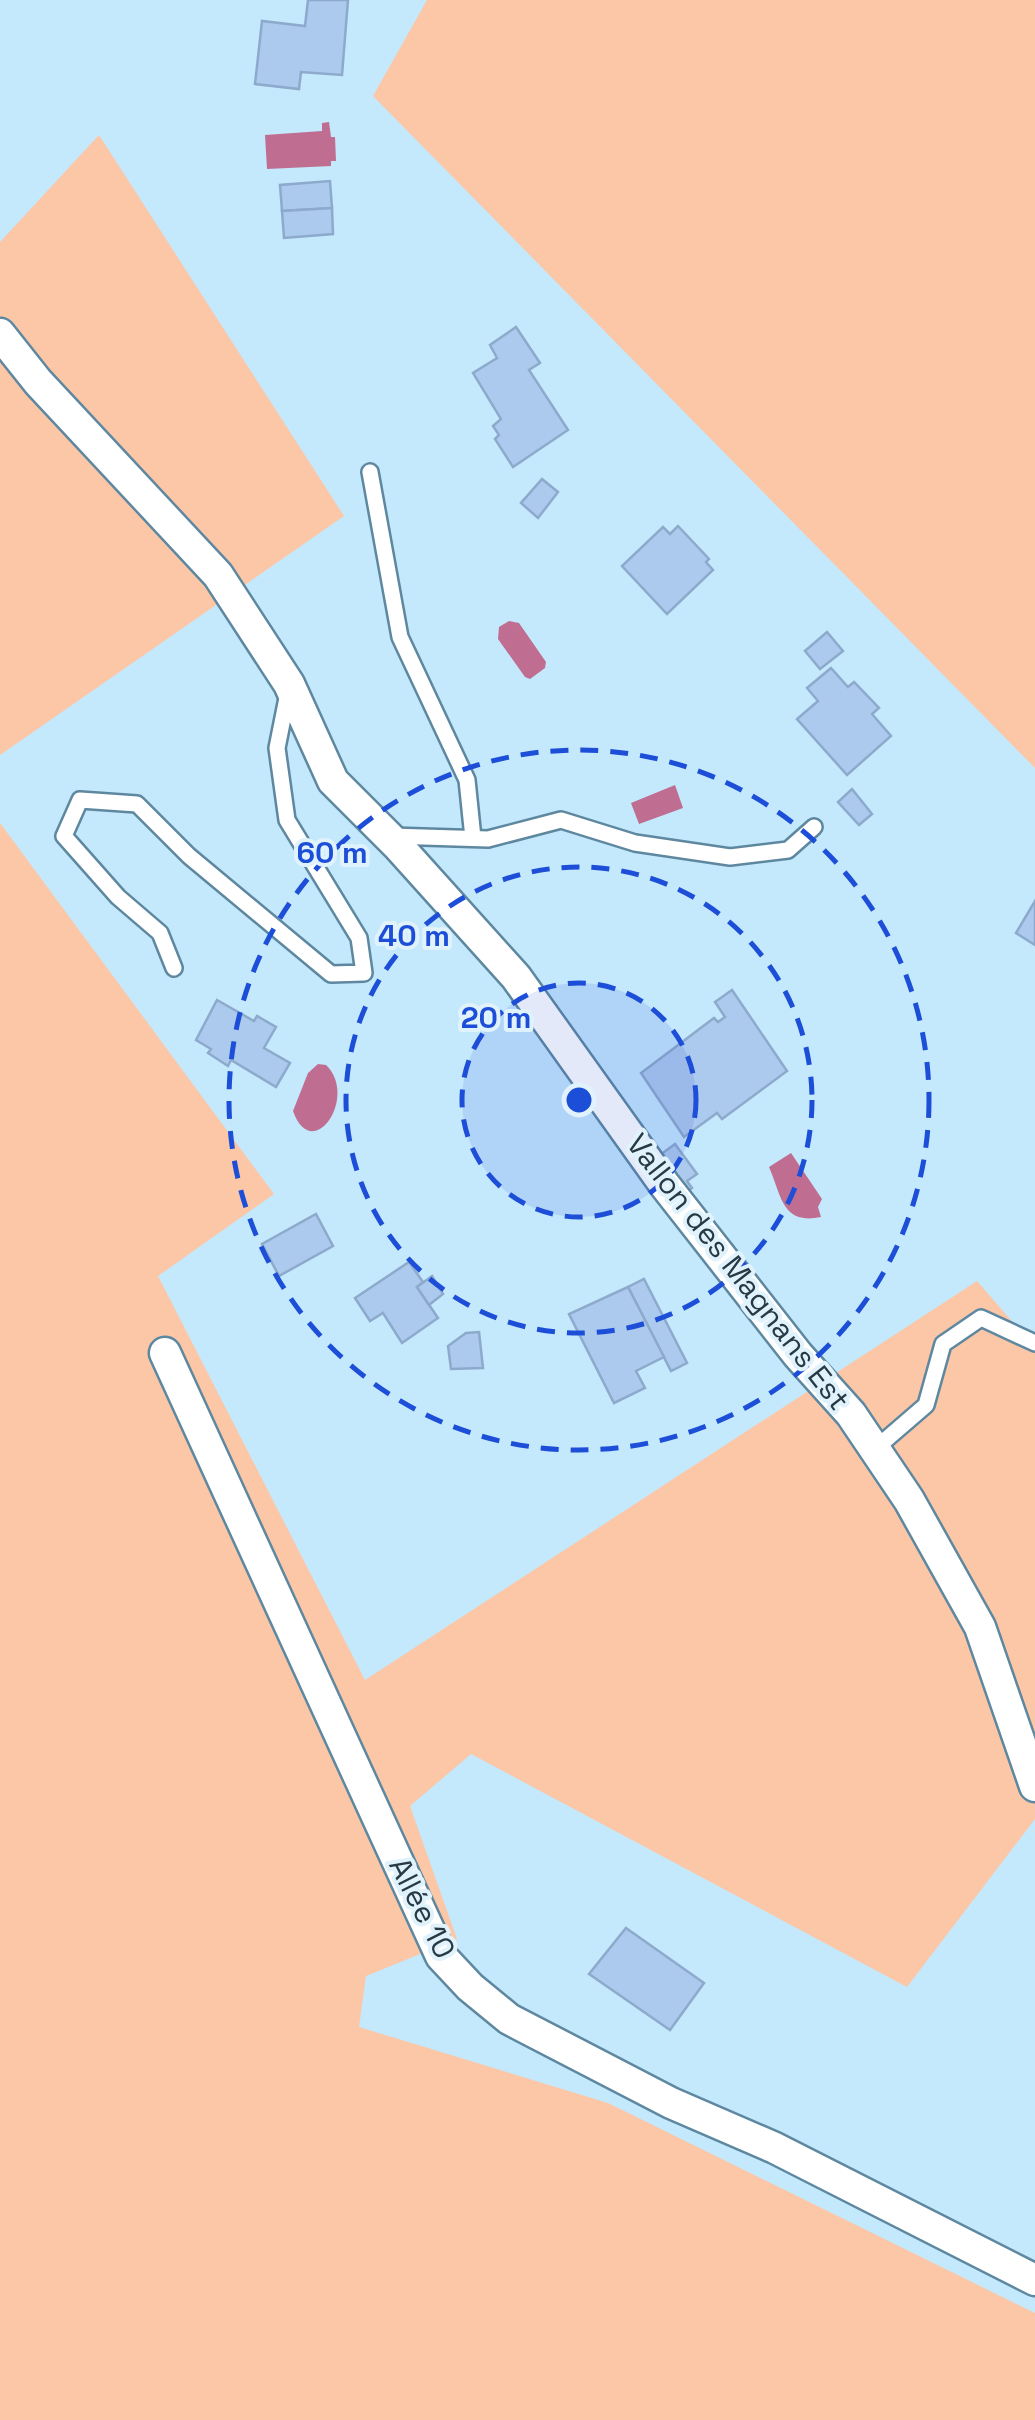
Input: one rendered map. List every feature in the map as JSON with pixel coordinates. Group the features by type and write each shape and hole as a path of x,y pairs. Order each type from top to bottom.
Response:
{"street":[{"name":"Vallon des Magnans Est","path":"0,334 38,382 218,576 289,684 333,781 516,977 664,1184 798,1355 851,1414 909,1500 980,1627 1035,1786"},
{"name":"Allée 10","path":"166,1353 441,1956 470,1987 525,2028 672,2103 776,2148 1035,2280"}],"lane":[{"path":"370,472 400,637 467,780 472,838"},
{"path":"174,968 160,933 118,897 64,836 80,800 137,804 189,856 331,974 364,973 359,938 287,820 278,748 289,684"},
{"path":"388,836 488,839 561,820 635,842 730,858 788,850 814,827"},
{"path":"875,1449 926,1405 943,1344 982,1318 1035,1343"}],"shaded area":[{"path":"427,0 1035,0 1035,768 373,96"},
{"path":"329,122 331,137 335,137 336,161 331,161 331,166 267,169 265,135 322,131 322,123"},
{"path":"99,135 344,516 0,755 0,242"},
{"path":"509,621 519,623 546,662 545,668 530,679 498,639 499,627"},
{"path":"675,785 683,808 639,824 631,803"},
{"path":"0,823 274,1194 158,1276 365,1680 977,1281 1035,1348 1035,1819 907,1987 471,1754 410,1806 457,1939 366,1976 359,2027 608,2103 1035,2313 1035,2420 0,2420"},
{"path":"318,1064 326,1065 335,1078 337,1093 329,1120 311,1131 301,1126 293,1111 308,1073"},
{"path":"791,1153 822,1199 818,1207 821,1217 798,1217 781,1198 769,1167"}],"building":[{"path":"308,0 348,0 342,75 301,72 299,89 255,84 262,21 305,26"},
{"path":"330,181 332,208 282,211 280,185"},
{"path":"332,208 333,234 284,238 282,211"},
{"path":"516,327 540,363 529,370 568,430 513,467 495,439 499,435 493,426 501,419 473,373 497,358 490,345"},
{"path":"542,479 558,492 538,518 521,503"},
{"path":"678,526 709,559 706,562 713,570 667,614 622,566 663,527 670,534"},
{"path":"827,632 843,651 820,669 805,651"},
{"path":"831,668 848,687 854,682 879,708 872,714 891,736 847,775 797,719 818,701 807,688"},
{"path":"852,789 872,814 859,825 838,802"},
{"path":"1035,901 1035,945 1016,933"},
{"path":"732,990 787,1071 722,1119 717,1113 684,1137 641,1073 714,1018 718,1022 725,1017 715,1002"},
{"path":"217,1000 254,1021 257,1016 276,1027 264,1048 290,1063 276,1087 231,1060 228,1066 196,1040"},
{"path":"675,1144 697,1174 687,1181 692,1188 683,1195 656,1158"},
{"path":"316,1214 333,1246 279,1276 262,1244"},
{"path":"409,1262 423,1282 417,1287 438,1318 402,1343 383,1313 370,1321 355,1298"},
{"path":"432,1276 443,1294 429,1305 417,1287"},
{"path":"644,1279 687,1363 671,1371 628,1287"},
{"path":"628,1287 664,1357 636,1371 645,1388 614,1403 569,1314"},
{"path":"479,1332 483,1368 451,1369 448,1346 466,1333"},
{"path":"626,1928 704,1983 670,2030 589,1974"}]}
